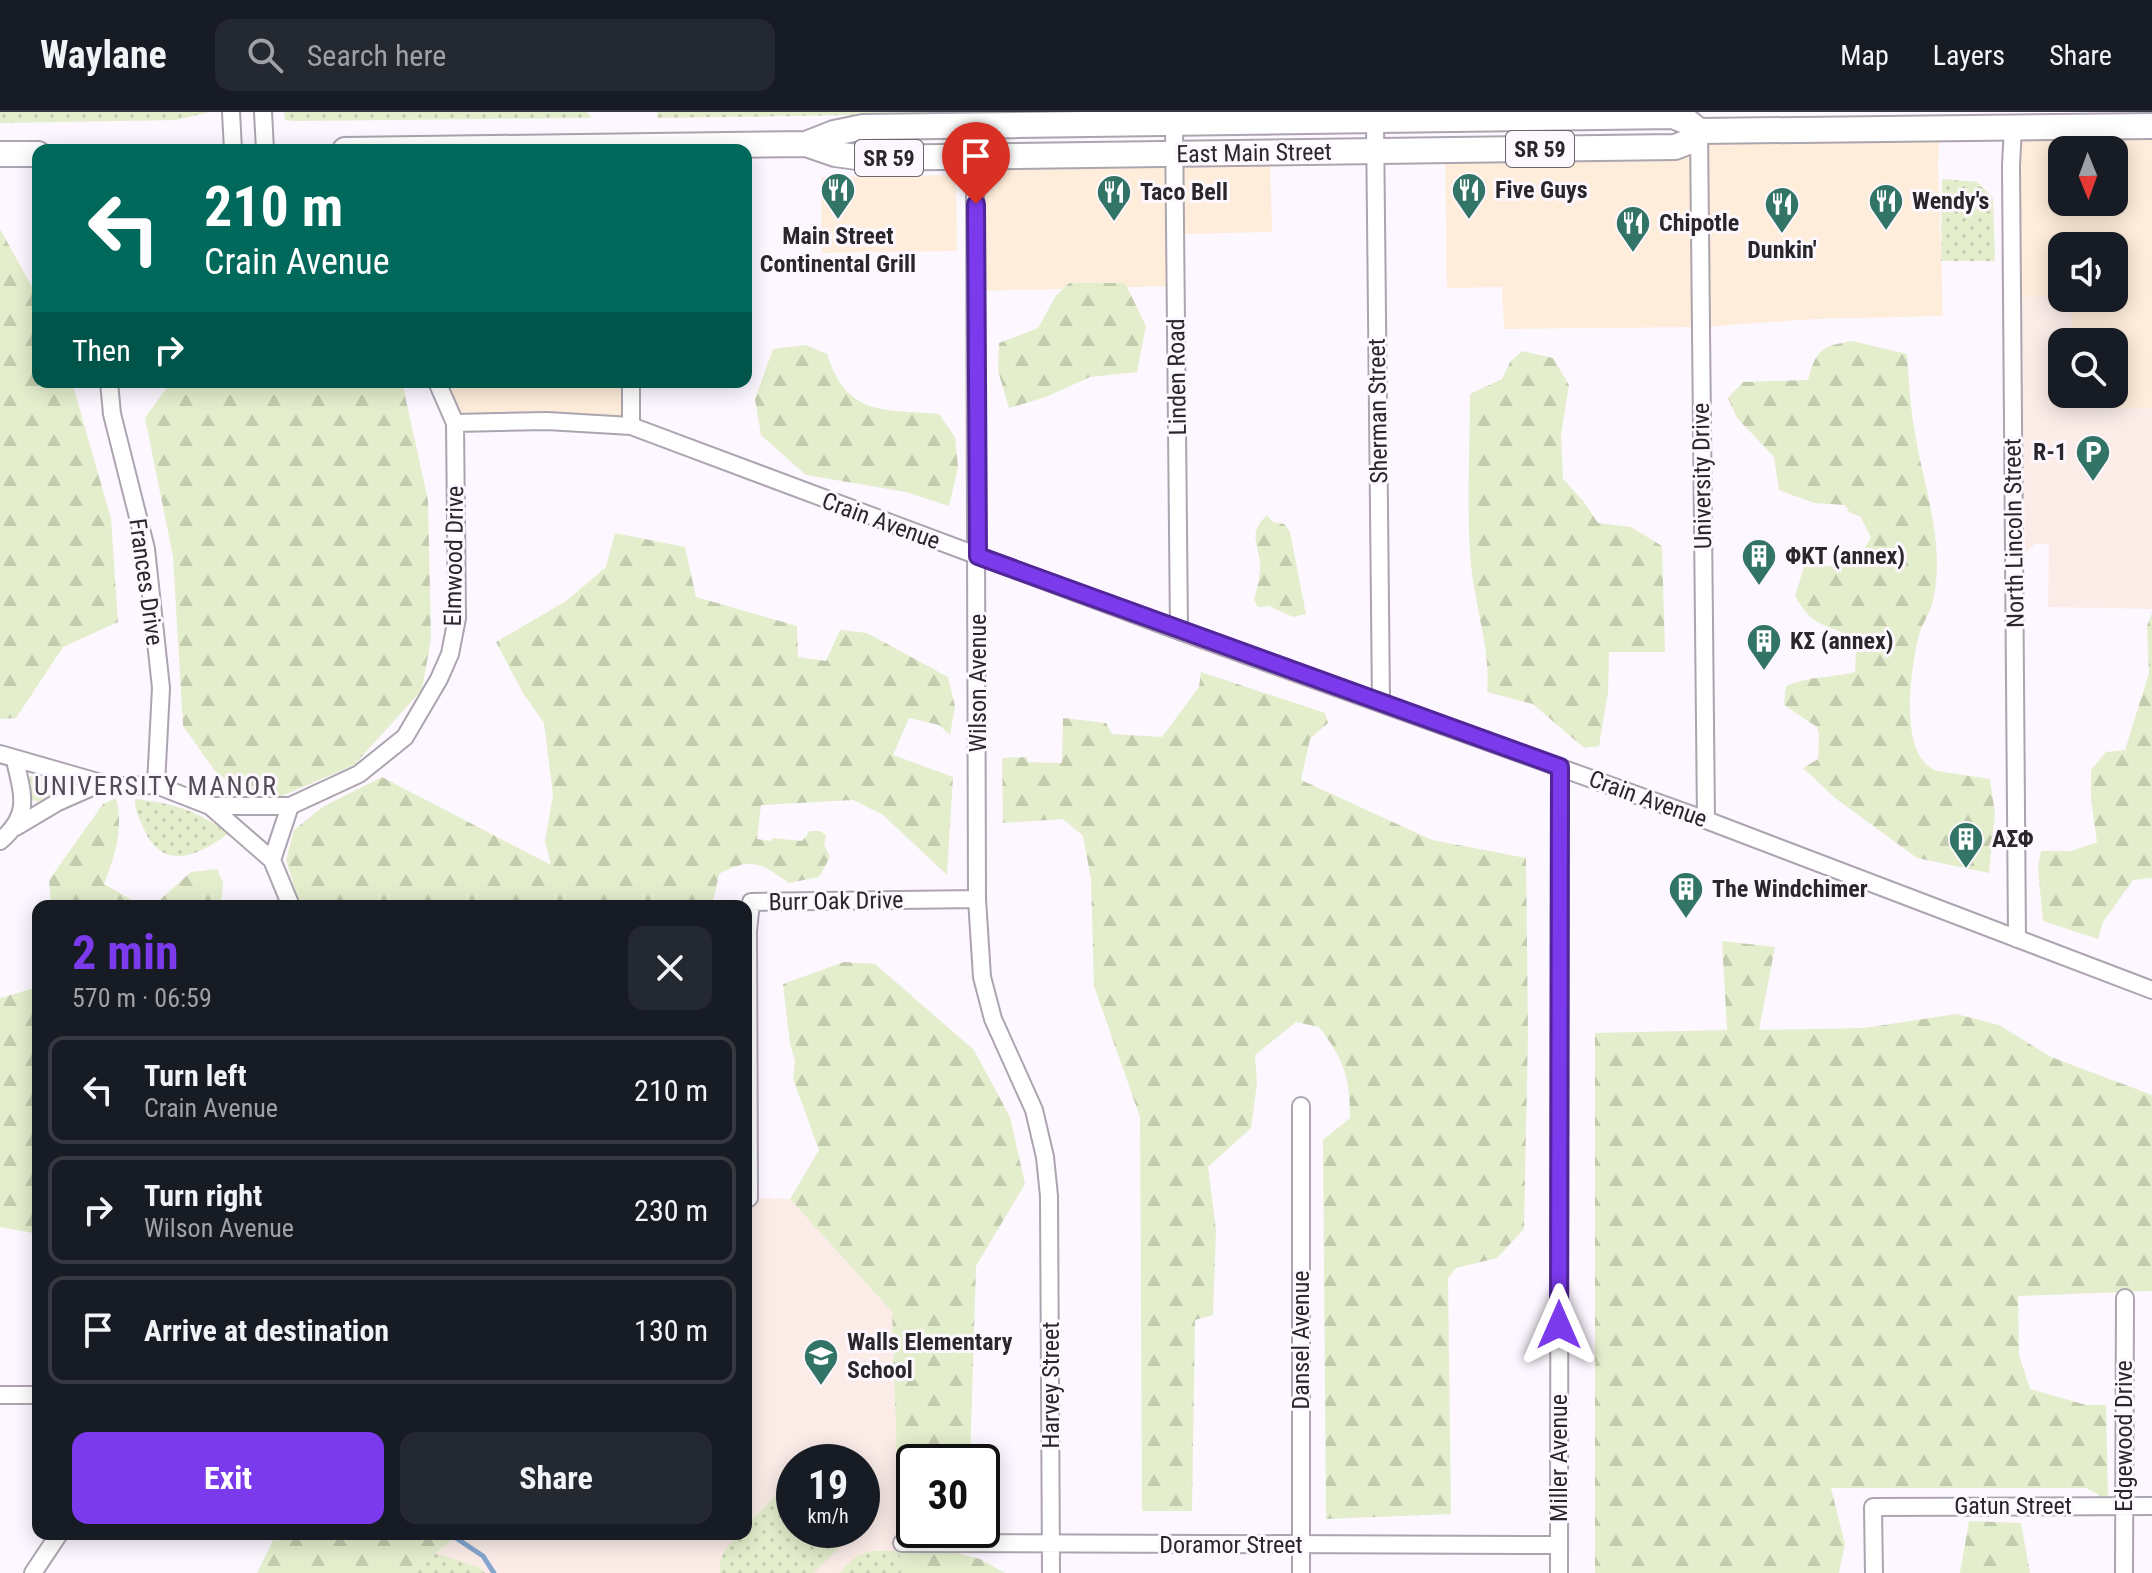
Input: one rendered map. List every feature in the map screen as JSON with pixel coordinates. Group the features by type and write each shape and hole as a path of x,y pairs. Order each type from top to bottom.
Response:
{"main road":[{"name":"East Main Street","path":"752,145 806,144 834,133 863,127 972,126 1143,118 1174,123 1673,116 1699,131 2152,126"},
{"name":"East Main Street","path":"806,144 835,154 864,158 1675,147 1688,142 1699,131"},
{"path":"0,154 32,154"}],"street":[{"path":"231,112 233,144"},
{"path":"263,112 265,144"},
{"name":"Sherman Street","path":"1375,121 1381,702"},
{"name":"Linden Road","path":"1174,123 1179,631"},
{"name":"Wilson Avenue","path":"972,126 975,157 978,556 977,899 982,977 993,1019 1034,1110 1045,1157 1049,1196"},
{"name":"North Lincoln Street","path":"2013,127 2017,939"},
{"name":"University Drive","path":"1699,131 1706,820"},
{"name":"Frances Drive","path":"110,388 112,414 146,549 161,688 156,785"},
{"name":"Elmwood Drive","path":"156,785 210,806 290,806 359,774 405,737 450,654 457,618 455,423 440,388"},
{"path":"631,388 631,426"},
{"name":"Crain Avenue","path":"455,423 547,421 631,426 1179,631 1706,820 2152,990"},
{"path":"8,757 101,783 156,785"},
{"path":"8,757 23,803 16,827"},
{"name":"Miller Avenue","path":"1559,1573 1560,767"},
{"path":"0,841 16,827 58,802 101,783"},
{"path":"210,806 272,860 289,900"},
{"path":"272,860 290,806"},
{"name":"Burr Oak Drive","path":"752,902 977,899"},
{"name":"Dansel Avenue","path":"1301,1106 1301,1573"},
{"name":"Harvey Street","path":"1049,1196 1051,1573"},
{"name":"Edgewood Drive","path":"2124,1573 2125,1298"},
{"path":"0,1395 32,1395"},
{"name":"Gatun Street","path":"1874,1573 1873,1507 2152,1506"},
{"path":"33,1573 55,1540"},
{"name":"Doramor Street","path":"1000,1544 1559,1545"}],"shaded area":[{"path":"2152,126 2152,408 2072,409 2128,408 2128,328 2072,328 2072,312 2128,312 2128,232 2048,232 2048,297 2012,297 2013,127"},
{"path":"1940,128 1938,164 1943,316 1816,319 1700,327 1504,329 1502,287 1447,288 1445,151 1688,142 1699,131"},
{"path":"1270,154 1272,232 1176,234 1176,286 976,291 975,157"},
{"path":"956,175 957,251 822,253 821,177"},
{"name":"R-1","path":"2048,296 2048,312 2072,312 2072,328 2048,328 2048,408 2152,408 2152,609 2048,607 2049,544 2035,544 2014,563 2012,297"},
{"path":"440,388 631,388 631,426 455,423"},
{"name":"Walls Elementary School","path":"752,1198 790,1199 892,1312 896,1548 900,1548 901,1573 407,1573 454,1540 752,1540"}],"green space":[{"path":"0,112 210,112 177,120 0,123"},
{"path":"284,112 587,112 592,118 295,121 285,120"},
{"path":"657,112 925,112 926,114 657,118"},
{"path":"1942,179 1977,182 1993,198 1995,261 1941,261"},
{"path":"0,229 32,287 32,388 74,388 111,519 118,622 63,647 16,718 0,719"},
{"path":"1069,283 1125,283 1146,326 1137,372 1090,377 1046,397 1009,408 998,371 999,343 1038,328 1055,297"},
{"path":"1852,341 1907,354 1913,423 1937,558 1933,601 1919,635 1913,668 1912,730 1916,748 1924,762 1937,771 1990,779 1995,814 1989,873 1917,858 1835,798 1803,768 1818,759 1817,727 1784,705 1786,686 1803,680 1855,672 1856,650 1849,635 1812,618 1795,596 1804,567 1832,566 1851,557 1859,559 1871,537 1860,516 1850,513 1845,505 1814,503 1779,490 1774,457 1737,418 1728,398 1743,382 1808,380 1821,351"},
{"path":"806,345 827,354 835,374 856,399 884,409 939,414 955,437 958,467 949,506 906,492 806,475 761,435 755,399 773,349"},
{"path":"1522,351 1553,358 1569,385 1561,435 1563,479 1598,523 1631,527 1662,546 1665,652 1609,652 1608,692 1599,746 1584,748 1533,704 1487,692 1487,661 1470,544 1470,394 1502,379 1510,362"},
{"path":"167,388 403,388 428,500 431,639 422,690 354,765 282,796 243,793 215,771 183,726 173,556 145,418"},
{"path":"1267,515 1273,522 1284,524 1290,532 1306,614 1293,617 1269,606 1258,607 1254,600 1260,566 1256,534"},
{"path":"615,533 685,547 696,597 797,626 798,657 826,661 840,630 867,633 948,677 955,706 950,735 939,725 909,718 893,755 953,777 947,875 883,815 853,800 761,805 757,839 802,841 810,831 820,831 826,835 824,845 830,857 819,877 789,883 756,864 730,868 719,874 713,900 298,900 286,860 294,830 324,806 382,777 551,865 545,841 553,795 544,723 523,693 496,642 566,601 606,567"},
{"path":"2152,613 2152,878 2133,880 2103,922 2098,939 2043,921 2038,868 2041,851 2071,851 2097,842 2091,800 2091,770 2106,752 2125,750 2149,673 2147,626"},
{"path":"1201,672 1325,713 1328,723 1310,739 1301,780 1432,840 1526,858 1528,1032 1524,1229 1497,1258 1456,1268 1448,1278 1451,1514 1326,1519 1323,1140 1350,1118 1350,1103 1344,1069 1328,1039 1319,1027 1296,1022 1255,1055 1257,1083 1251,1128 1208,1167 1216,1230 1213,1315 1195,1320 1192,1511 1142,1511 1140,1117 1094,986 1091,879 1083,836 1063,819 1003,823 1002,758 1027,757 1028,762 1062,763 1063,718 1106,723 1112,734 1162,737 1199,687"},
{"path":"34,774 71,785 71,789 37,802 30,798 31,784 27,778"},
{"path":"116,798 119,820 115,852 104,884 132,900 51,900 49,880 103,804"},
{"path":"135,799 184,809 228,834 194,853 171,855 152,843 139,818"},
{"path":"217,869 223,882 222,900 160,900 191,872"},
{"path":"1722,941 1775,947 1759,1030 1864,1028 1956,1014 1999,1025 2051,1057 2152,1095 2152,1291 2018,1296 2019,1355 2030,1389 2086,1405 2106,1405 2108,1500 2086,1488 1831,1488 1845,1544 1839,1573 1595,1573 1595,1033 1727,1030"},
{"path":"844,962 875,964 974,1050 1010,1117 1025,1184 976,1266 971,1444 896,1444 892,1312 790,1199 819,1150 793,1079 795,1061 783,984"},
{"path":"32,989 32,1233 0,1227 0,998"},
{"path":"776,1495 776,1548 839,1548 814,1573 720,1573 722,1556 731,1542 752,1540 752,1520"},
{"path":"1969,1521 2021,1523 2030,1573 1960,1573"},
{"path":"273,1540 454,1540 407,1573 257,1573"},
{"path":"937,1548 980,1559 1005,1573 901,1573 900,1551"},
{"path":"872,1551 900,1551 901,1573 839,1573 857,1556"},
{"path":"435,1553 479,1567 485,1573 407,1573"}],"waterway":[{"path":"459,1540 483,1556 494,1573"}],"place":[{"name":"Main Street Continental Grill","path":"838,221"},
{"name":"Five Guys","path":"1469,221"},
{"name":"Taco Bell","path":"1114,223"},
{"name":"Wendy's","path":"1886,232"},
{"name":"Dunkin'","path":"1782,235"},
{"name":"Chipotle","path":"1633,254"},
{"name":"R-1","path":"2093,483"},
{"name":"ΦΚΤ (annex)","path":"1759,587"},
{"name":"ΚΣ (annex)","path":"1764,672"},
{"name":"ΑΣΦ","path":"1966,870"},
{"name":"The Windchimer","path":"1686,920"},
{"name":"Walls Elementary School","path":"821,1387"}],"district":[{"name":"UNIVERSITY MANOR","path":"156,786"}],"route":[{"path":"976,204 978,556 1560,767 1559,1325"}]}
